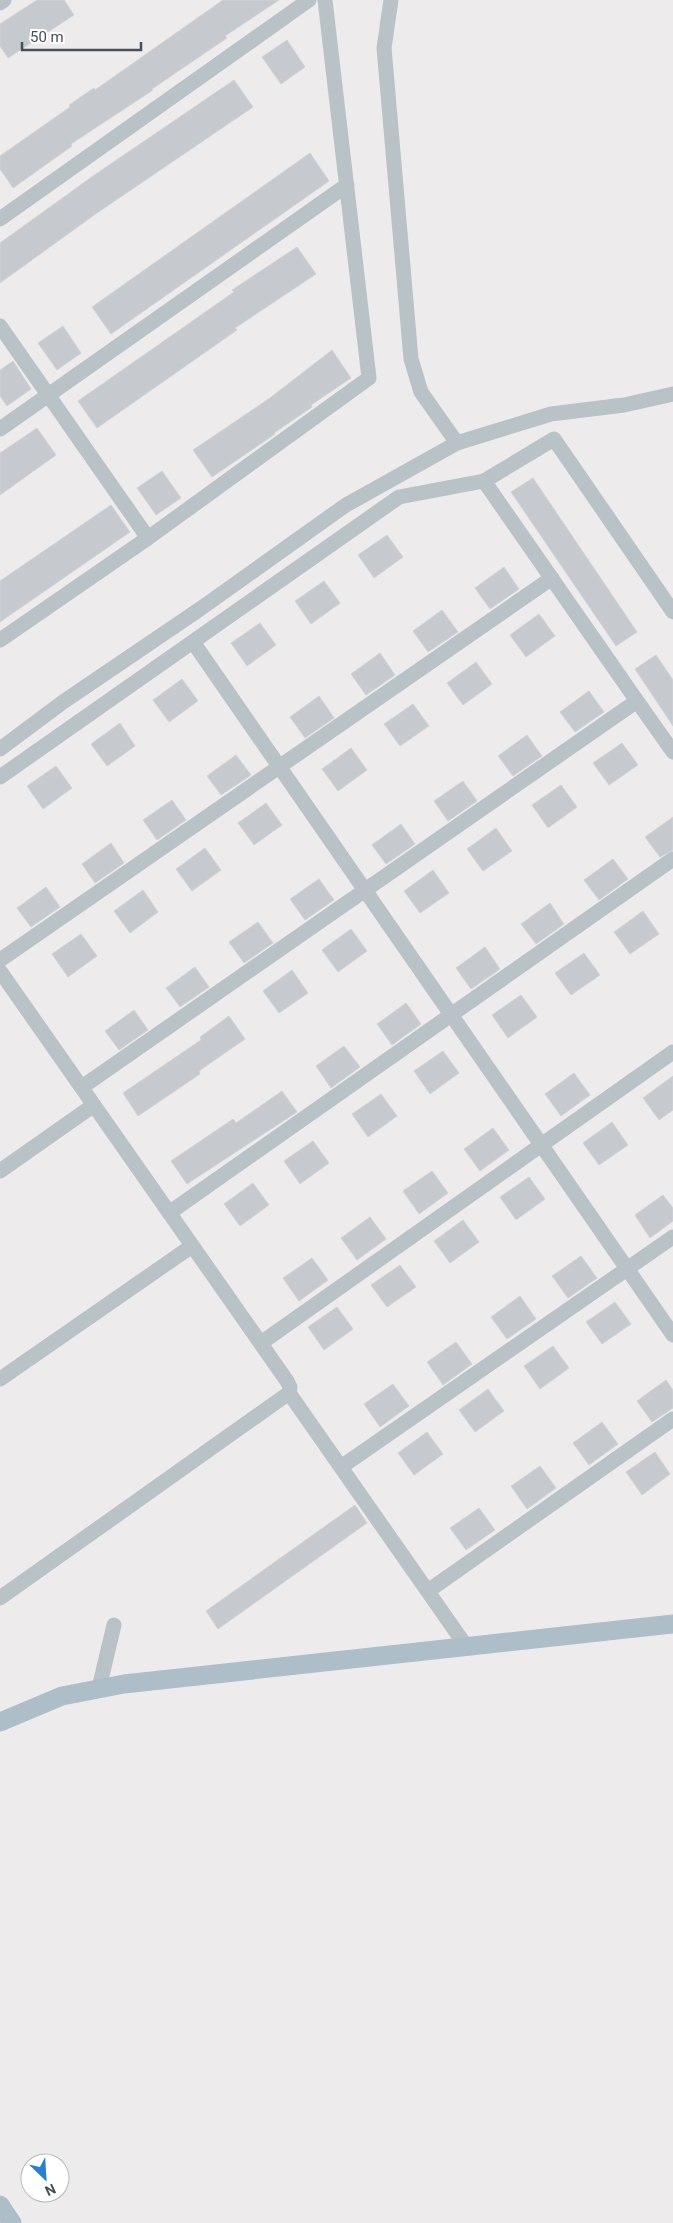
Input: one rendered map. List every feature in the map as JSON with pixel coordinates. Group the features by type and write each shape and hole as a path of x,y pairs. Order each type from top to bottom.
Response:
{"main road":[{"path":"0,1722 62,1696 133,1682 673,1624"},
{"path":"0,2205 12,2223"}],"street":[{"path":"0,3 4,0"},
{"path":"0,219 309,0"},
{"path":"0,640 148,538 369,378 325,0"},
{"path":"391,0 384,48 411,359 420,392 457,443"},
{"path":"0,429 296,219 347,185"},
{"path":"0,326 148,538"},
{"path":"0,749 63,702 200,609 346,505 457,443 551,414 624,405 673,394"},
{"path":"0,777 399,497 484,481 554,438 673,612"},
{"path":"484,481 673,752"},
{"path":"0,960 552,578"},
{"path":"193,642 673,1336"},
{"path":"82,1087 637,701"},
{"path":"169,1213 673,859"},
{"path":"0,971 287,1381 290,1387 289,1393 466,1646"},
{"path":"260,1343 673,1052"},
{"path":"0,1171 94,1106"},
{"path":"341,1467 673,1237"},
{"path":"0,1379 192,1246"},
{"path":"0,1598 289,1393"},
{"path":"428,1591 673,1418"},
{"path":"99,1688 114,1625"}],"building":[{"path":"37,0 64,0 74,15 8,58 0,46 0,24"},
{"path":"223,0 279,0 225,36 227,38 153,90 71,144 72,146 13,188 0,169 0,156 70,107 69,105 94,88 95,90"},
{"path":"287,40 305,67 281,84 262,57"},
{"path":"234,80 253,107 97,213 0,283 0,243 93,176"},
{"path":"310,153 329,181 111,334 92,307"},
{"path":"297,247 316,274 235,328 237,330 97,428 78,401 234,292 232,290"},
{"path":"63,326 81,353 57,370 38,343"},
{"path":"332,350 351,378 311,405 312,407 275,434 212,477 193,450 270,398"},
{"path":"13,361 31,389 7,406 0,396 0,370"},
{"path":"37,428 56,455 0,495 0,453"},
{"path":"162,471 181,498 156,515 137,488"},
{"path":"533,478 637,632 616,646 511,492"},
{"path":"111,505 130,532 0,622 0,581"},
{"path":"387,535 403,557 374,578 358,555"},
{"path":"504,567 519,589 490,609 475,588"},
{"path":"324,581 340,603 311,624 295,601"},
{"path":"442,610 458,632 428,652 413,631"},
{"path":"539,614 555,636 526,657 510,635"},
{"path":"260,623 276,645 247,666 231,643"},
{"path":"380,653 395,675 366,695 351,674"},
{"path":"656,655 673,680 673,726 635,669"},
{"path":"476,662 492,684 463,705 447,683"},
{"path":"182,679 198,701 169,722 153,700"},
{"path":"589,691 604,712 575,732 560,712"},
{"path":"319,696 334,718 305,738 290,717"},
{"path":"413,704 429,726 400,746 384,724"},
{"path":"120,723 135,746 107,766 91,744"},
{"path":"527,735 542,756 513,776 498,756"},
{"path":"622,743 638,765 609,785 593,763"},
{"path":"351,748 367,770 338,791 322,769"},
{"path":"236,755 251,775 221,795 207,776"},
{"path":"56,766 72,788 43,809 27,786"},
{"path":"463,781 477,801 448,821 434,801"},
{"path":"561,785 577,807 548,828 532,805"},
{"path":"172,800 186,820 157,840 143,820"},
{"path":"266,803 282,825 254,845 238,823"},
{"path":"673,817 673,850 660,857 645,837"},
{"path":"401,824 415,844 386,864 372,845"},
{"path":"496,828 512,851 483,871 467,849"},
{"path":"111,843 124,863 95,883 82,864"},
{"path":"205,848 221,870 192,891 176,869"},
{"path":"613,859 628,879 599,900 584,880"},
{"path":"433,870 449,893 420,913 404,891"},
{"path":"319,879 334,900 305,920 290,899"},
{"path":"46,887 60,907 31,927 17,908"},
{"path":"143,890 158,912 130,933 114,911"},
{"path":"550,903 564,924 536,944 521,924"},
{"path":"643,911 659,934 630,954 614,932"},
{"path":"258,922 273,943 244,963 229,942"},
{"path":"351,929 367,951 338,972 322,950"},
{"path":"81,934 97,956 68,977 52,954"},
{"path":"485,947 500,969 471,989 456,968"},
{"path":"584,953 600,975 571,995 555,973"},
{"path":"195,967 209,987 180,1007 166,988"},
{"path":"292,970 308,993 279,1013 263,991"},
{"path":"521,995 537,1017 508,1038 492,1015"},
{"path":"406,1003 421,1024 392,1045 377,1024"},
{"path":"134,1010 148,1030 119,1050 105,1031"},
{"path":"229,1016 245,1039 199,1071 200,1074 138,1116 123,1093 201,1040 200,1037"},
{"path":"344,1046 360,1067 331,1088 316,1066"},
{"path":"443,1051 459,1073 430,1094 414,1071"},
{"path":"574,1073 590,1095 561,1116 545,1094"},
{"path":"673,1076 673,1110 659,1120 643,1098"},
{"path":"282,1091 297,1112 187,1184 171,1161 233,1119 236,1123"},
{"path":"381,1094 397,1116 368,1137 352,1114"},
{"path":"612,1122 628,1145 599,1165 583,1143"},
{"path":"493,1128 509,1150 480,1171 464,1149"},
{"path":"313,1141 329,1163 300,1184 284,1161"},
{"path":"432,1171 448,1193 419,1214 403,1191"},
{"path":"529,1177 545,1199 516,1220 500,1197"},
{"path":"253,1183 269,1205 240,1226 224,1204"},
{"path":"663,1195 673,1208 673,1221 650,1238 635,1215"},
{"path":"370,1217 386,1239 357,1260 341,1238"},
{"path":"463,1220 479,1242 450,1263 434,1241"},
{"path":"581,1256 597,1278 568,1298 552,1276"},
{"path":"312,1258 328,1280 299,1301 283,1278"},
{"path":"400,1265 416,1287 387,1307 371,1285"},
{"path":"520,1296 536,1319 507,1339 491,1317"},
{"path":"615,1302 631,1324 602,1344 586,1322"},
{"path":"337,1307 353,1329 324,1350 308,1327"},
{"path":"456,1342 472,1364 443,1385 427,1362"},
{"path":"553,1346 569,1368 540,1389 524,1366"},
{"path":"666,1380 673,1390 673,1408 652,1422 637,1401"},
{"path":"393,1384 409,1406 380,1427 364,1404"},
{"path":"488,1389 504,1411 475,1432 459,1410"},
{"path":"602,1422 618,1444 589,1465 573,1443"},
{"path":"427,1432 443,1454 414,1475 398,1453"},
{"path":"655,1452 670,1474 642,1495 626,1472"},
{"path":"540,1466 556,1488 527,1509 511,1486"},
{"path":"355,1505 367,1523 218,1629 206,1611"},
{"path":"479,1508 495,1530 466,1550 450,1528"}]}
